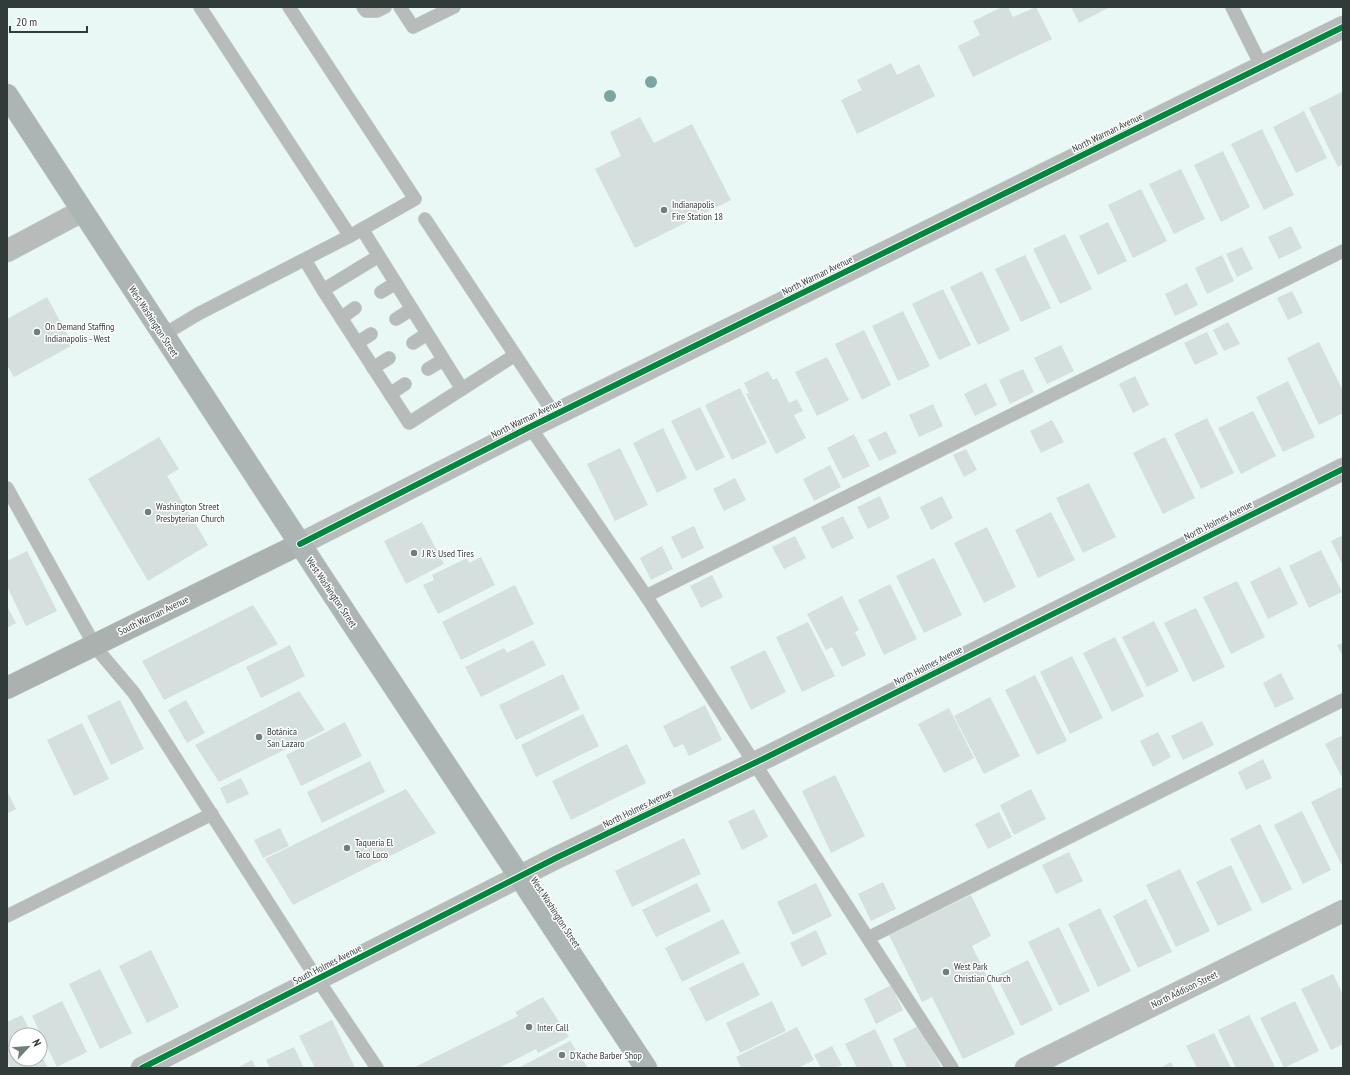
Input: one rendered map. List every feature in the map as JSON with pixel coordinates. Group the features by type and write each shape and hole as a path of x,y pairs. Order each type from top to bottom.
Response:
{"main road":[{"name":"West Washington Street","path":"7,95 300,544 646,1068"},
{"name":"South Warman Avenue","path":"7,688 300,544"}],"street":[{"name":"North Warman Avenue","path":"300,544 530,427 1343,27"},
{"path":"7,251 82,211"},
{"name":"North Holmes Avenue","path":"521,877 1343,469"},
{"name":"South Holmes Avenue","path":"142,1068 521,877"},
{"name":"North Addison Street","path":"1026,1068 1343,911"}],"lane":[{"path":"200,7 350,236"},
{"path":"163,334 198,314 350,236 414,199 288,7"},
{"path":"363,7 366,11 377,11 385,7"},
{"path":"400,7 413,27 454,7"},
{"path":"1232,7 1262,67"},
{"path":"425,219 556,415"},
{"path":"362,229 462,389"},
{"path":"646,596 1343,251"},
{"path":"323,290 379,256"},
{"path":"305,260 409,423 515,355"},
{"path":"380,292 396,283"},
{"path":"341,318 355,308"},
{"path":"396,318 412,309"},
{"path":"357,343 371,334"},
{"path":"412,343 427,334"},
{"path":"373,368 389,358"},
{"path":"428,369 443,360"},
{"path":"390,394 405,384"},
{"path":"530,427 646,596 952,1068"},
{"path":"7,488 94,644 114,671 134,693 377,1068"},
{"path":"868,938 1343,700"},
{"path":"7,916 212,814"}],"building":[{"path":"1002,7 1008,7 1013,17 1036,7 1052,39 973,77 958,46 980,35 973,21"},
{"path":"1071,7 1110,7 1079,23"},
{"path":"891,63 897,75 919,64 935,96 857,134 841,100 862,90 857,80"},
{"path":"1342,92 1343,164 1338,167 1309,108"},
{"path":"1304,111 1327,158 1296,173 1273,127"},
{"path":"640,117 654,143 692,124 731,200 635,248 595,169 621,156 610,132"},
{"path":"1262,129 1294,195 1264,210 1231,144"},
{"path":"1223,151 1250,207 1221,222 1194,165"},
{"path":"1181,169 1205,219 1174,234 1149,184"},
{"path":"1141,189 1167,241 1133,258 1108,205"},
{"path":"1108,222 1127,261 1098,275 1079,236"},
{"path":"1291,226 1302,248 1279,259 1268,237"},
{"path":"1065,234 1092,289 1060,304 1033,249"},
{"path":"1242,247 1253,269 1237,277 1226,254"},
{"path":"1025,255 1051,308 1021,322 995,269"},
{"path":"1222,255 1234,281 1207,294 1195,268"},
{"path":"982,271 1010,330 978,345 950,287"},
{"path":"1187,283 1198,305 1175,316 1165,294"},
{"path":"943,289 971,345 939,360 912,304"},
{"path":"1292,291 1303,313 1288,320 1277,298"},
{"name":"On Demand Staffing Indianapolis - West","path":"47,297 73,345 14,377 7,365 7,319"},
{"path":"903,311 930,366 898,381 872,326"},
{"path":"1228,322 1240,344 1224,351 1213,330"},
{"path":"864,330 891,385 862,400 835,344"},
{"path":"1207,332 1218,354 1195,365 1184,343"},
{"path":"1319,342 1343,391 1343,413 1319,425 1287,358"},
{"path":"1061,345 1074,371 1047,384 1034,358"},
{"path":"827,357 849,400 817,416 795,372"},
{"path":"1023,369 1034,392 1010,404 999,380"},
{"path":"768,371 773,380 777,378 789,403 797,399 803,411 794,415 806,438 776,454 746,394 749,393 744,383"},
{"path":"1135,376 1149,405 1133,413 1119,384"},
{"path":"1288,381 1315,437 1283,452 1256,397"},
{"path":"986,383 997,405 975,416 964,394"},
{"path":"740,388 767,443 732,460 705,405"},
{"path":"933,404 943,426 919,437 909,415"},
{"path":"700,407 725,457 696,471 671,421"},
{"path":"1253,411 1276,456 1241,474 1218,428"},
{"path":"1207,418 1234,473 1201,489 1174,434"},
{"path":"1052,420 1064,442 1041,453 1030,431"},
{"path":"663,428 687,478 657,493 633,443"},
{"path":"886,431 897,453 879,461 868,440"},
{"path":"854,434 870,466 843,479 827,448"},
{"name":"Washington Street Presbyterian Church","path":"159,437 179,469 167,476 208,545 148,581 88,479"},
{"path":"1165,437 1195,498 1163,514 1133,453"},
{"path":"620,448 648,505 615,521 587,464"},
{"path":"966,449 977,470 964,477 953,455"},
{"path":"830,465 841,487 814,501 803,479"},
{"path":"735,478 746,500 724,511 713,489"},
{"path":"1089,483 1116,537 1083,553 1056,498"},
{"path":"880,496 890,518 868,529 857,507"},
{"path":"942,496 953,518 931,530 920,507"},
{"path":"1051,512 1075,560 1038,578 1015,530"},
{"path":"843,516 854,538 832,549 821,527"},
{"name":"J R's Used Tires","path":"422,522 444,564 406,584 384,541"},
{"path":"694,526 704,548 682,559 671,537"},
{"path":"987,527 1016,587 984,603 954,543"},
{"path":"1343,535 1343,566 1331,541"},
{"path":"795,536 806,558 784,569 772,547"},
{"path":"662,546 673,569 651,580 640,558"},
{"path":"1321,550 1342,592 1309,608 1289,566"},
{"path":"27,551 57,611 26,626 7,586 7,561"},
{"path":"481,557 495,585 438,614 423,585 434,580 432,575 467,558 469,563"},
{"path":"934,558 962,615 924,633 896,576"},
{"path":"1280,567 1298,604 1268,619 1250,582"},
{"path":"712,575 723,597 701,608 690,586"},
{"path":"1237,581 1265,637 1231,654 1203,597"},
{"path":"890,584 917,639 884,655 858,600"},
{"path":"515,585 534,624 461,660 442,622"},
{"path":"842,596 859,630 855,632 866,655 842,667 832,647 826,650 807,614"},
{"path":"253,605 278,644 164,700 142,661"},
{"path":"7,606 16,623 7,628"},
{"path":"1196,608 1225,667 1193,682 1164,623"},
{"path":"1154,621 1179,671 1147,687 1122,637"},
{"path":"808,622 835,676 802,692 776,637"},
{"path":"1115,637 1144,696 1112,712 1083,653"},
{"path":"533,640 546,665 481,697 465,667 504,648 507,653"},
{"path":"1343,643 1343,657 1337,645"},
{"path":"290,645 305,676 261,698 246,667"},
{"path":"765,650 786,692 751,710 730,667"},
{"path":"1072,656 1103,718 1070,734 1040,672"},
{"path":"1281,673 1294,699 1275,708 1263,683"},
{"path":"563,674 580,709 516,740 499,705"},
{"path":"1035,675 1067,741 1037,755 1005,690"},
{"name":"Botánica San Lazaro","path":"299,691 325,730 219,782 195,745"},
{"path":"990,697 1020,756 984,774 954,716"},
{"path":"120,700 144,749 111,765 87,716"},
{"path":"186,700 205,733 187,743 168,710"},
{"path":"705,705 722,740 689,756 683,744 674,748 663,726"},
{"path":"949,708 974,758 944,773 918,724"},
{"path":"583,714 599,746 536,777 521,745"},
{"path":"1202,721 1214,745 1183,760 1171,736"},
{"path":"345,722 362,756 301,786 286,755 302,747 301,745"},
{"path":"82,723 109,779 74,796 47,740"},
{"path":"1158,732 1171,757 1153,767 1140,741"},
{"path":"1343,735 1343,775 1341,776 1325,744"},
{"path":"627,744 646,783 571,820 552,781"},
{"path":"1263,759 1272,778 1246,790 1238,772"},
{"path":"370,761 385,792 322,823 307,792"},
{"path":"835,775 865,836 831,853 802,791"},
{"path":"241,778 249,794 227,804 220,788"},
{"path":"1341,787 1343,792 1343,863 1341,864 1311,802"},
{"name":"Taqueria El Taco Loco","path":"406,789 436,833 293,905 265,859"},
{"path":"1031,789 1046,819 1014,835 1000,805"},
{"path":"7,791 16,809 7,814"},
{"path":"754,809 768,837 742,850 728,821"},
{"path":"1302,811 1331,870 1303,884 1274,825"},
{"path":"999,812 1012,837 988,849 975,824"},
{"path":"1260,824 1292,889 1262,904 1230,839"},
{"path":"280,828 289,846 263,858 254,840"},
{"path":"684,838 701,874 632,907 615,871"},
{"path":"1069,852 1083,881 1056,894 1042,865"},
{"path":"1231,865 1252,910 1218,926 1196,882"},
{"path":"1180,869 1210,931 1176,947 1146,885"},
{"path":"883,882 896,909 871,921 858,894"},
{"path":"697,883 711,911 656,937 642,910"},
{"path":"816,883 832,916 793,935 777,902"},
{"name":"West Park Christian Church","path":"971,895 991,936 972,946 1015,1034 963,1059 932,997 922,1002 889,935"},
{"path":"1146,899 1172,952 1138,968 1113,916"},
{"path":"1100,908 1131,971 1098,987 1068,924"},
{"path":"723,919 740,953 682,982 665,948"},
{"path":"1059,927 1090,991 1059,1006 1028,942"},
{"path":"816,930 827,954 802,967 790,943"},
{"path":"151,950 179,1007 147,1023 119,966"},
{"path":"1028,960 1053,1010 1021,1026 996,976"},
{"path":"743,962 760,995 706,1022 689,988"},
{"path":"100,969 132,1033 100,1049 69,984"},
{"path":"1333,974 1343,995 1343,1044 1331,1050 1301,989"},
{"path":"891,985 903,1010 876,1024 864,999"},
{"name":"Inter Call","path":"543,997 569,1037 538,1053 536,1049 499,1068 413,1068 518,1016 515,1012"},
{"path":"62,1001 87,1052 57,1067 48,1049 48,1027 37,1027 32,1016"},
{"path":"772,1001 786,1031 740,1053 726,1023"},
{"path":"1295,1001 1319,1051 1284,1068 1260,1018"},
{"path":"22,1015 28,1027 8,1027 8,1063 7,1061 7,1022"},
{"path":"1249,1015 1275,1067 1273,1068 1236,1068 1218,1030"},
{"path":"332,1020 355,1068 315,1068 299,1036"},
{"path":"920,1025 941,1067 940,1068 907,1068 893,1039"},
{"path":"797,1027 814,1060 798,1068 741,1068 736,1057"},
{"path":"875,1029 894,1068 857,1068 845,1044"},
{"path":"1214,1033 1231,1068 1197,1068 1186,1046"},
{"name":"D'Kache Barber Shop","path":"570,1041 588,1068 518,1068"},
{"path":"832,1046 842,1065 836,1068 821,1068 814,1055"},
{"path":"294,1047 304,1068 270,1068 266,1060"},
{"path":"252,1060 256,1068 237,1068"},
{"path":"1171,1062 1174,1068 1160,1068"},
{"path":"10,1067 48,1068 10,1068"}],"cycle path":[{"path":"300,544 530,427 1343,27"},
{"path":"142,1068 556,858 765,758 1343,469"}],"place":[{"name":"Indianapolis Fire Station 18","path":"664,210"},
{"name":"On Demand Staffing Indianapolis - West","path":"37,332"},
{"name":"Washington Street Presbyterian Church","path":"148,512"},
{"name":"J R's Used Tires","path":"414,553"},
{"name":"Botánica San Lazaro","path":"259,737"},
{"name":"Taqueria El Taco Loco","path":"347,848"},
{"name":"West Park Christian Church","path":"946,972"},
{"name":"Inter Call","path":"529,1027"},
{"name":"D'Kache Barber Shop","path":"562,1055"}]}
